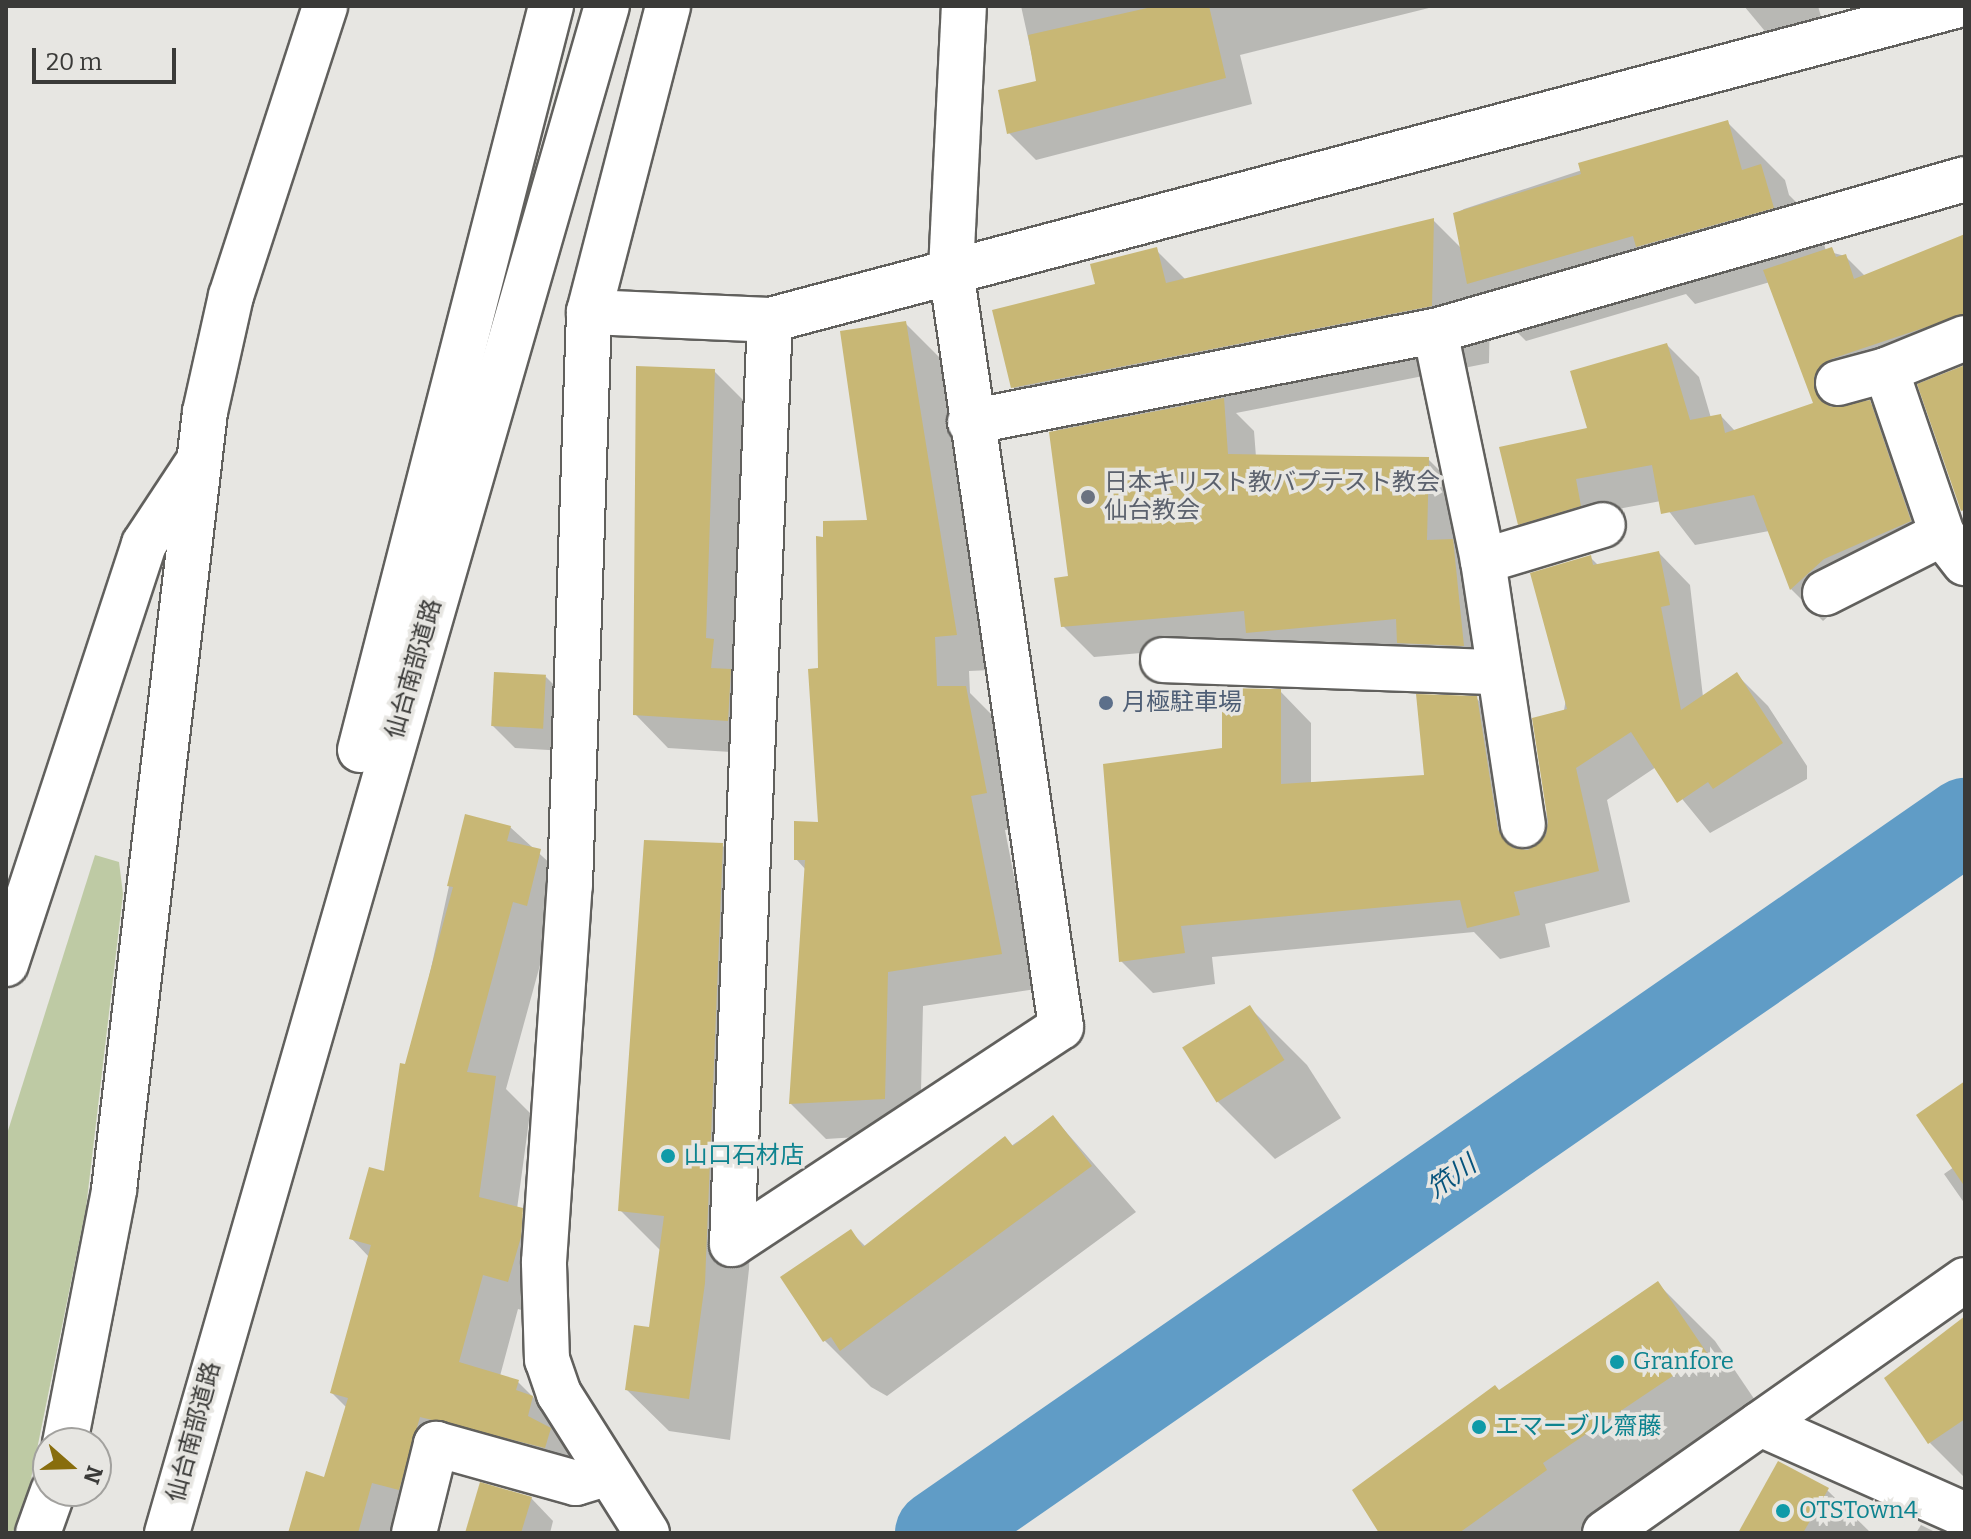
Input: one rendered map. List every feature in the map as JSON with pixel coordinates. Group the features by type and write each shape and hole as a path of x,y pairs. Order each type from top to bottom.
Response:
{"main road":[{"path":"68,1427 114,1190 202,457 231,296 325,6"},
{"name":"仙台南部道路","path":"221,1332 250,1179 551,6"},
{"name":"仙台南部道路","path":"167,1533 221,1332 607,6"},
{"path":"647,1533 606,1474 559,1394 544,1321 570,885 589,312 668,6"},
{"path":"770,320 732,1244 1061,1027 970,422 951,270 964,6"},
{"path":"589,312 770,320 1955,6"},
{"path":"970,422 1435,331 1965,179"},
{"path":"1435,331 1483,561 1496,672 1523,825"},
{"path":"1838,383 1886,370 1965,338"},
{"path":"1825,593 1954,549 1886,370"},
{"path":"6,964 144,544 202,457"},
{"path":"1483,561 1603,525"},
{"path":"1163,660 1496,672"},
{"path":"1605,1533 1965,1280"},
{"path":"1760,1424 1965,1515"},
{"path":"414,1533 436,1444 576,1483 606,1474"},
{"path":"38,1533 47,1507"}],"green space":[{"path":"95,855 119,862 123,894 86,1208 42,1427 32,1427 32,1474 21,1528 6,1533 6,1137"}],"water":[{"path":"976,1487 996,1513 967,1533 910,1533"}],"building":[{"path":"1156,6 1209,6 1226,78 1007,134 998,90 1036,81 1028,35"},
{"path":"1728,120 1742,170 1761,164 1774,208 1636,247 1633,236 1467,284 1453,213 1581,174 1578,163"},
{"path":"1434,218 1432,306 1011,388 992,310 1095,284 1090,264 1157,247 1166,283"},
{"path":"1965,234 1965,314 1831,359 1814,377 1820,400 1831,407 1870,400 1911,521 1824,559 1790,590 1754,495 1661,514 1652,465 1576,479 1581,506 1518,525 1499,447 1587,428 1570,371 1667,343 1690,420 1721,414 1725,433 1813,403 1763,270 1832,247 1836,257 1846,254 1854,279"},
{"path":"906,321 957,635 935,637 937,686 966,686 987,793 971,796 1002,954 888,972 885,1099 789,1104 805,860 794,860 794,821 818,822 808,669 818,668 816,536 823,537 823,521 867,520 840,331"},
{"path":"1965,365 1965,510 1961,511 1917,384"},
{"path":"636,366 715,369 706,638 714,639 711,668 731,669 728,721 633,715"},
{"path":"1224,398 1228,454 1429,457 1427,540 1453,539 1464,646 1397,643 1396,619 1246,633 1244,611 1061,627 1054,578 1068,576 1049,432"},
{"path":"1659,551 1670,605 1661,607 1681,710 1737,672 1783,743 1713,789 1708,782 1677,803 1631,732 1576,768 1599,871 1514,892 1520,915 1467,928 1460,900 1181,926 1185,953 1119,962 1103,764 1222,748 1222,688 1281,689 1281,784 1424,775 1416,694 1477,696 1498,830 1513,848 1528,850 1546,835 1548,822 1532,718 1567,709 1530,573 1591,555 1593,565"},
{"path":"494,672 546,675 543,729 491,726"},
{"path":"465,814 511,826 507,841 541,849 527,906 513,902 467,1072 496,1076 479,1197 523,1208 521,1237 508,1282 483,1275 459,1362 519,1380 516,1390 533,1396 528,1416 551,1428 545,1448 420,1417 399,1490 372,1483 358,1533 288,1533 306,1471 324,1477 348,1398 330,1393 371,1245 349,1239 369,1167 384,1171 400,1063 405,1064 453,887 447,886"},
{"path":"644,840 723,843 705,1283 689,1399 625,1390 634,1325 649,1327 664,1216 618,1211"},
{"path":"1250,1005 1284,1060 1217,1103 1182,1047"},
{"path":"1965,1081 1965,1187 1916,1115"},
{"path":"1053,1115 1092,1166 840,1351 831,1337 823,1342 780,1277 851,1229 863,1247 1005,1136 1013,1146"},
{"path":"1658,1281 1707,1353 1543,1463 1547,1470 1459,1533 1379,1533 1352,1490 1495,1385 1499,1390"},
{"path":"1965,1316 1965,1419 1928,1444 1884,1378"},
{"name":"OTSTown4","path":"1778,1461 1829,1488 1803,1533 1738,1533"},
{"path":"480,1482 532,1497 521,1533 465,1533"}],"waterway":[{"name":"笊川","path":"938,1533 1965,821"}],"place":[{"name":"日本キリスト教バプテスト教会 仙台教会","path":"1088,497"},
{"name":"月極駐車場","path":"1106,703"},
{"name":"山口石材店","path":"668,1156"},
{"name":"Granfore","path":"1617,1362"},
{"name":"エマーブル齋藤","path":"1479,1427"},
{"name":"OTSTown4","path":"1783,1511"}]}
